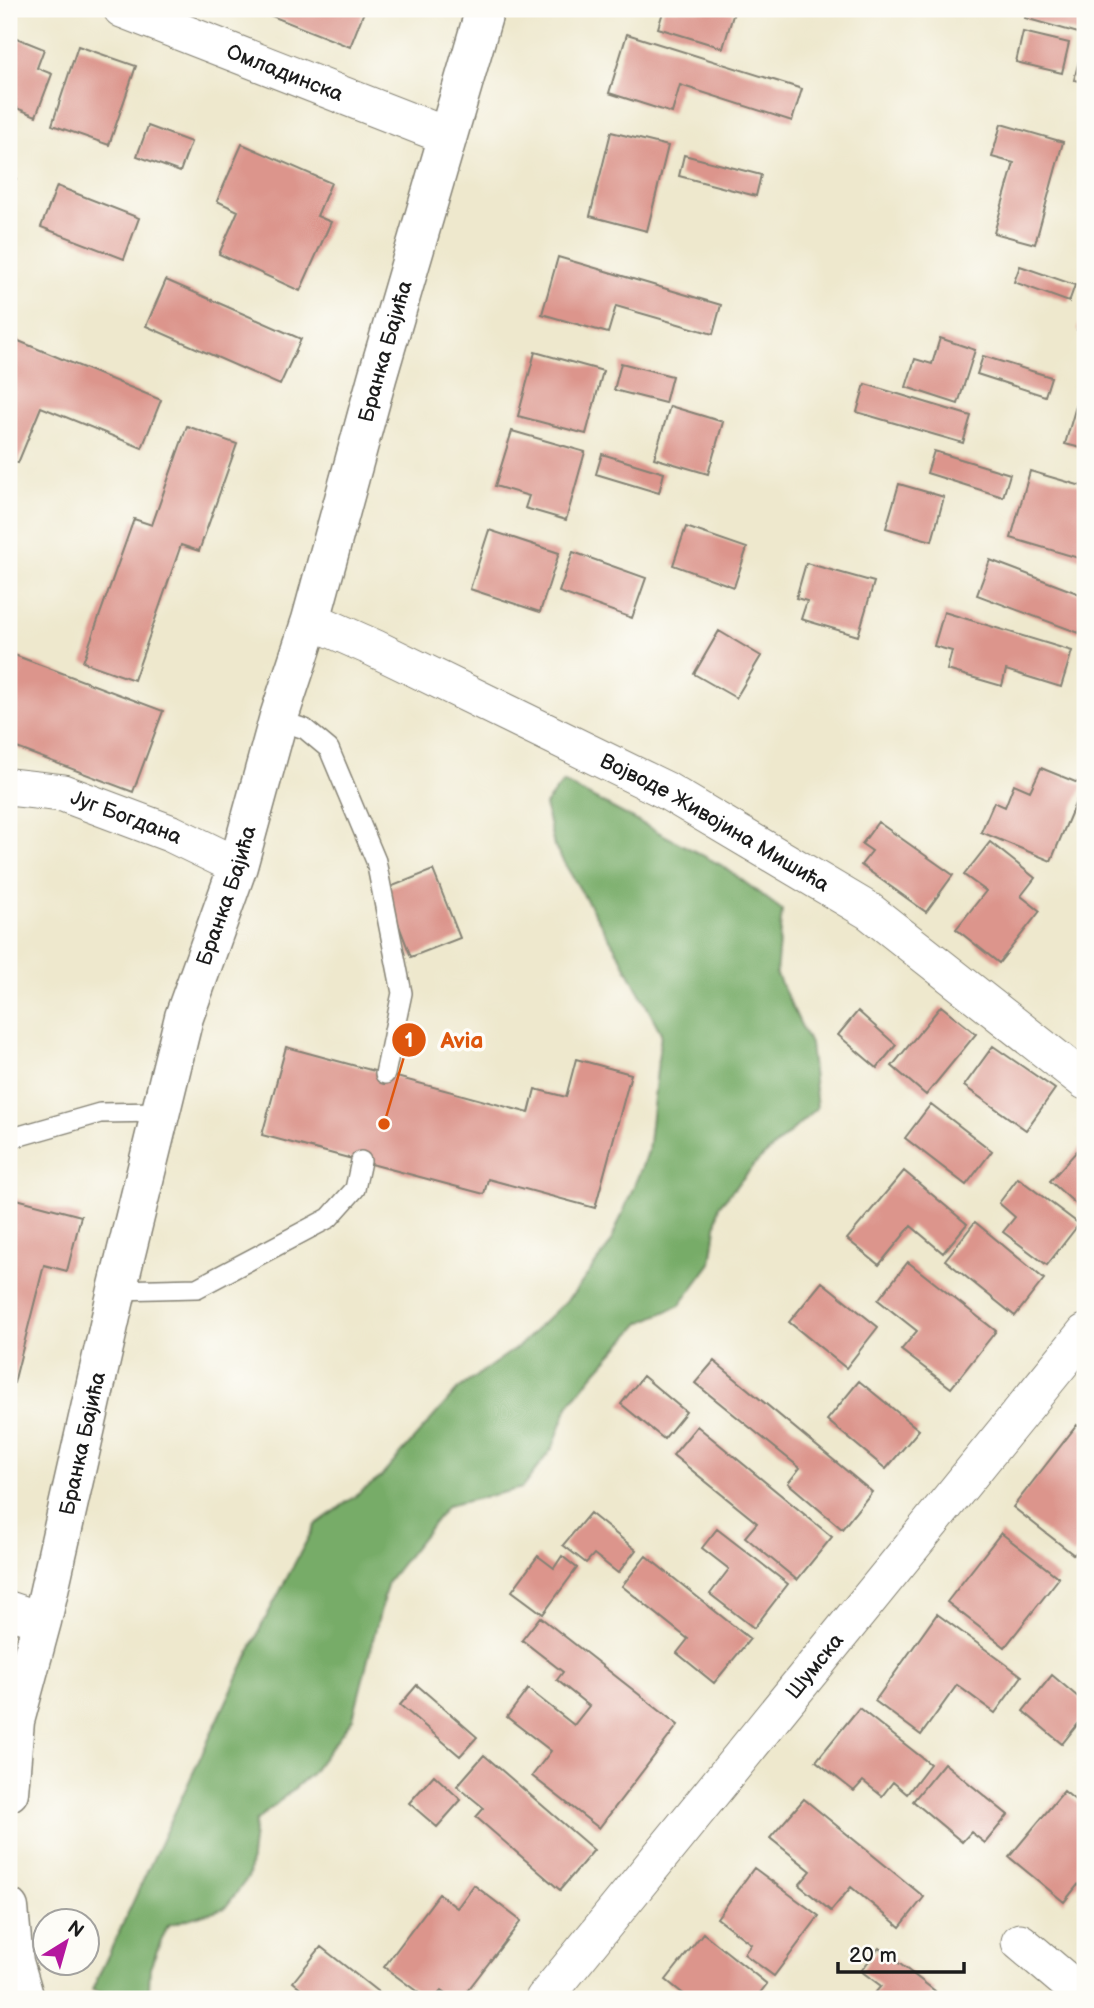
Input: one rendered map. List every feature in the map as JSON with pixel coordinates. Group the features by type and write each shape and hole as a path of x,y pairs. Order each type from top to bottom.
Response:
{"main road":[{"name":"Бранка Бајића","path":"9,1792 26,1615 117,1290 184,1017 238,866 485,9"},
{"path":"9,1908 14,1962 25,1999"}],"street":[{"name":"Омладинска","path":"122,9 447,136"},
{"name":"Војводе Живојина Мишића","path":"310,620 368,645 665,790 857,904 1085,1081"},
{"name":"Југ Богдана","path":"9,787 63,793 172,834 238,866"},
{"name":"Шумска","path":"544,1999 1085,1333"},
{"path":"1020,1942 1085,1997"}],"lane":[{"path":"278,720 305,729 329,749 376,861 402,993 385,1074"},
{"path":"9,1139 100,1113 161,1112"},
{"path":"117,1290 197,1288 221,1276 329,1218 355,1189 361,1161"}],"green space":[{"path":"563,782 723,866 782,910 776,973 810,1044 817,1108 756,1163 719,1206 711,1263 680,1305 640,1323 593,1375 568,1406 553,1447 522,1488 447,1506 388,1581 353,1718 311,1774 255,1822 249,1876 225,1908 168,1925 150,1967 149,1989 141,1999 118,1999 92,1990 99,1976 102,1976 102,1969 261,1627 315,1525 380,1478 458,1389 519,1346 573,1294 609,1246 648,1152 661,1033 620,956 554,846 545,805"}],"building":[{"path":"265,9 365,9 350,47 264,13"},
{"path":"664,9 734,12 723,48 658,28"},
{"path":"1027,9 1085,9 1085,35 1025,18"},
{"path":"1023,32 1069,43 1062,73 1016,62"},
{"path":"627,34 802,89 792,121 680,85 672,113 609,93"},
{"path":"9,35 44,49 37,68 52,74 36,116 9,105"},
{"path":"78,46 136,66 109,145 52,125"},
{"path":"1082,49 1085,49 1085,82 1074,80"},
{"path":"1001,124 1063,142 1035,244 994,233 1014,163 992,157"},
{"path":"148,126 191,142 180,172 137,156"},
{"path":"611,132 668,146 647,231 590,216"},
{"path":"242,144 331,183 317,216 331,222 300,291 219,254 238,211 217,201"},
{"path":"684,155 761,175 756,196 679,176"},
{"path":"9,175 16,178 9,196"},
{"path":"57,186 139,218 124,259 41,227"},
{"path":"558,257 721,305 713,334 616,306 608,333 542,314"},
{"path":"1020,266 1075,285 1069,302 1014,282"},
{"path":"166,280 301,339 280,385 146,326"},
{"path":"1085,304 1085,332 1077,330"},
{"path":"9,337 161,400 142,448 41,407 18,463 9,460"},
{"path":"940,338 975,350 958,404 906,387 915,359 932,364"},
{"path":"535,352 603,371 586,434 518,416"},
{"path":"983,356 1051,377 1045,396 977,374"},
{"path":"621,363 672,376 665,403 614,390"},
{"path":"1085,375 1085,449 1065,444"},
{"path":"865,384 971,416 963,443 857,412"},
{"path":"670,406 723,422 708,474 654,458"},
{"path":"187,426 237,444 199,551 181,545 134,680 83,662 134,519 152,525"},
{"path":"512,431 585,452 566,520 525,508 529,496 495,486"},
{"path":"934,451 1010,474 1003,497 927,473"},
{"path":"602,454 664,473 659,493 596,474"},
{"path":"1030,471 1085,487 1085,560 1011,538"},
{"path":"899,484 944,497 932,541 886,528"},
{"path":"686,527 747,548 734,587 673,565"},
{"path":"489,530 559,553 540,612 470,589"},
{"path":"573,552 646,578 632,618 559,592"},
{"path":"990,560 1085,596 1085,617 1079,633 977,595"},
{"path":"806,563 874,582 858,636 801,619 807,601 796,598"},
{"path":"944,612 1072,651 1061,687 1006,670 1002,686 947,670 952,651 934,646"},
{"path":"719,631 761,656 736,698 694,674"},
{"path":"9,653 163,711 133,792 9,745"},
{"path":"1041,768 1083,785 1051,861 981,832 994,802 1005,807 1014,784 1030,791"},
{"path":"878,822 953,875 926,912 861,865 872,851 862,844"},
{"path":"990,842 1035,878 1021,896 1040,911 999,963 956,929 986,891 964,875"},
{"path":"433,870 460,938 411,957 385,889"},
{"path":"941,1006 976,1034 926,1095 892,1066"},
{"path":"858,1011 896,1045 877,1068 838,1035"},
{"path":"993,1046 1055,1089 1026,1130 964,1086"},
{"path":"286,1047 529,1113 535,1089 566,1097 576,1059 631,1074 595,1208 488,1179 484,1194 262,1135"},
{"path":"931,1104 992,1151 966,1185 905,1138"},
{"path":"1085,1142 1085,1212 1050,1181"},
{"path":"904,1171 967,1224 943,1253 911,1226 879,1265 847,1239"},
{"path":"1018,1178 1079,1224 1047,1265 1003,1232 1015,1217 999,1203"},
{"path":"9,1197 81,1216 67,1271 44,1265 14,1383 9,1381"},
{"path":"975,1222 1044,1279 1015,1316 945,1260"},
{"path":"908,1262 996,1331 951,1388 901,1350 917,1331 878,1300"},
{"path":"822,1282 878,1327 846,1368 789,1322"},
{"path":"714,1361 872,1492 842,1529 788,1483 800,1468 695,1383"},
{"path":"643,1376 686,1412 664,1439 621,1404"},
{"path":"859,1381 919,1430 886,1469 827,1420"},
{"path":"1077,1425 1085,1431 1085,1540 1074,1555 1013,1507"},
{"path":"697,1426 832,1537 797,1580 745,1537 757,1523 673,1455"},
{"path":"590,1513 636,1550 618,1573 594,1554 586,1563 563,1545"},
{"path":"717,1529 788,1584 754,1628 710,1594 729,1569 702,1548"},
{"path":"1001,1533 1059,1578 1005,1647 947,1602"},
{"path":"538,1556 554,1568 562,1556 577,1568 543,1614 512,1591"},
{"path":"646,1556 750,1639 714,1683 677,1653 688,1639 622,1586"},
{"path":"937,1614 1022,1676 995,1713 957,1685 921,1735 875,1701"},
{"path":"540,1617 678,1725 599,1828 532,1776 551,1751 507,1717 528,1689 574,1725 589,1706 557,1680 563,1672 522,1640"},
{"path":"1052,1675 1085,1703 1085,1715 1062,1744 1023,1711"},
{"path":"417,1685 477,1737 460,1756 400,1705"},
{"path":"859,1708 930,1764 907,1794 893,1782 882,1796 863,1781 854,1791 816,1761"},
{"path":"484,1755 594,1850 560,1890 476,1817 484,1808 457,1786"},
{"path":"944,1763 1008,1815 985,1843 971,1832 962,1842 913,1801"},
{"path":"434,1775 461,1800 437,1827 409,1803"},
{"path":"1064,1791 1085,1808 1085,1876 1064,1902 1009,1857"},
{"path":"804,1799 924,1897 900,1927 851,1887 831,1911 799,1885 811,1871 770,1838"},
{"path":"754,1868 819,1916 774,1976 744,1954 751,1944 717,1918"},
{"path":"474,1885 521,1921 461,1999 452,1999 441,1991 434,1999 427,1999 384,1967 439,1894 457,1908"},
{"path":"703,1933 767,1984 755,1999 690,1999 666,1980"},
{"path":"321,1947 387,1999 315,1999 293,1982"},
{"path":"879,1948 935,1991 928,1999 870,1999 881,1986 861,1971"}],"place":[{"name":"Avia","path":"384,1124"}]}
